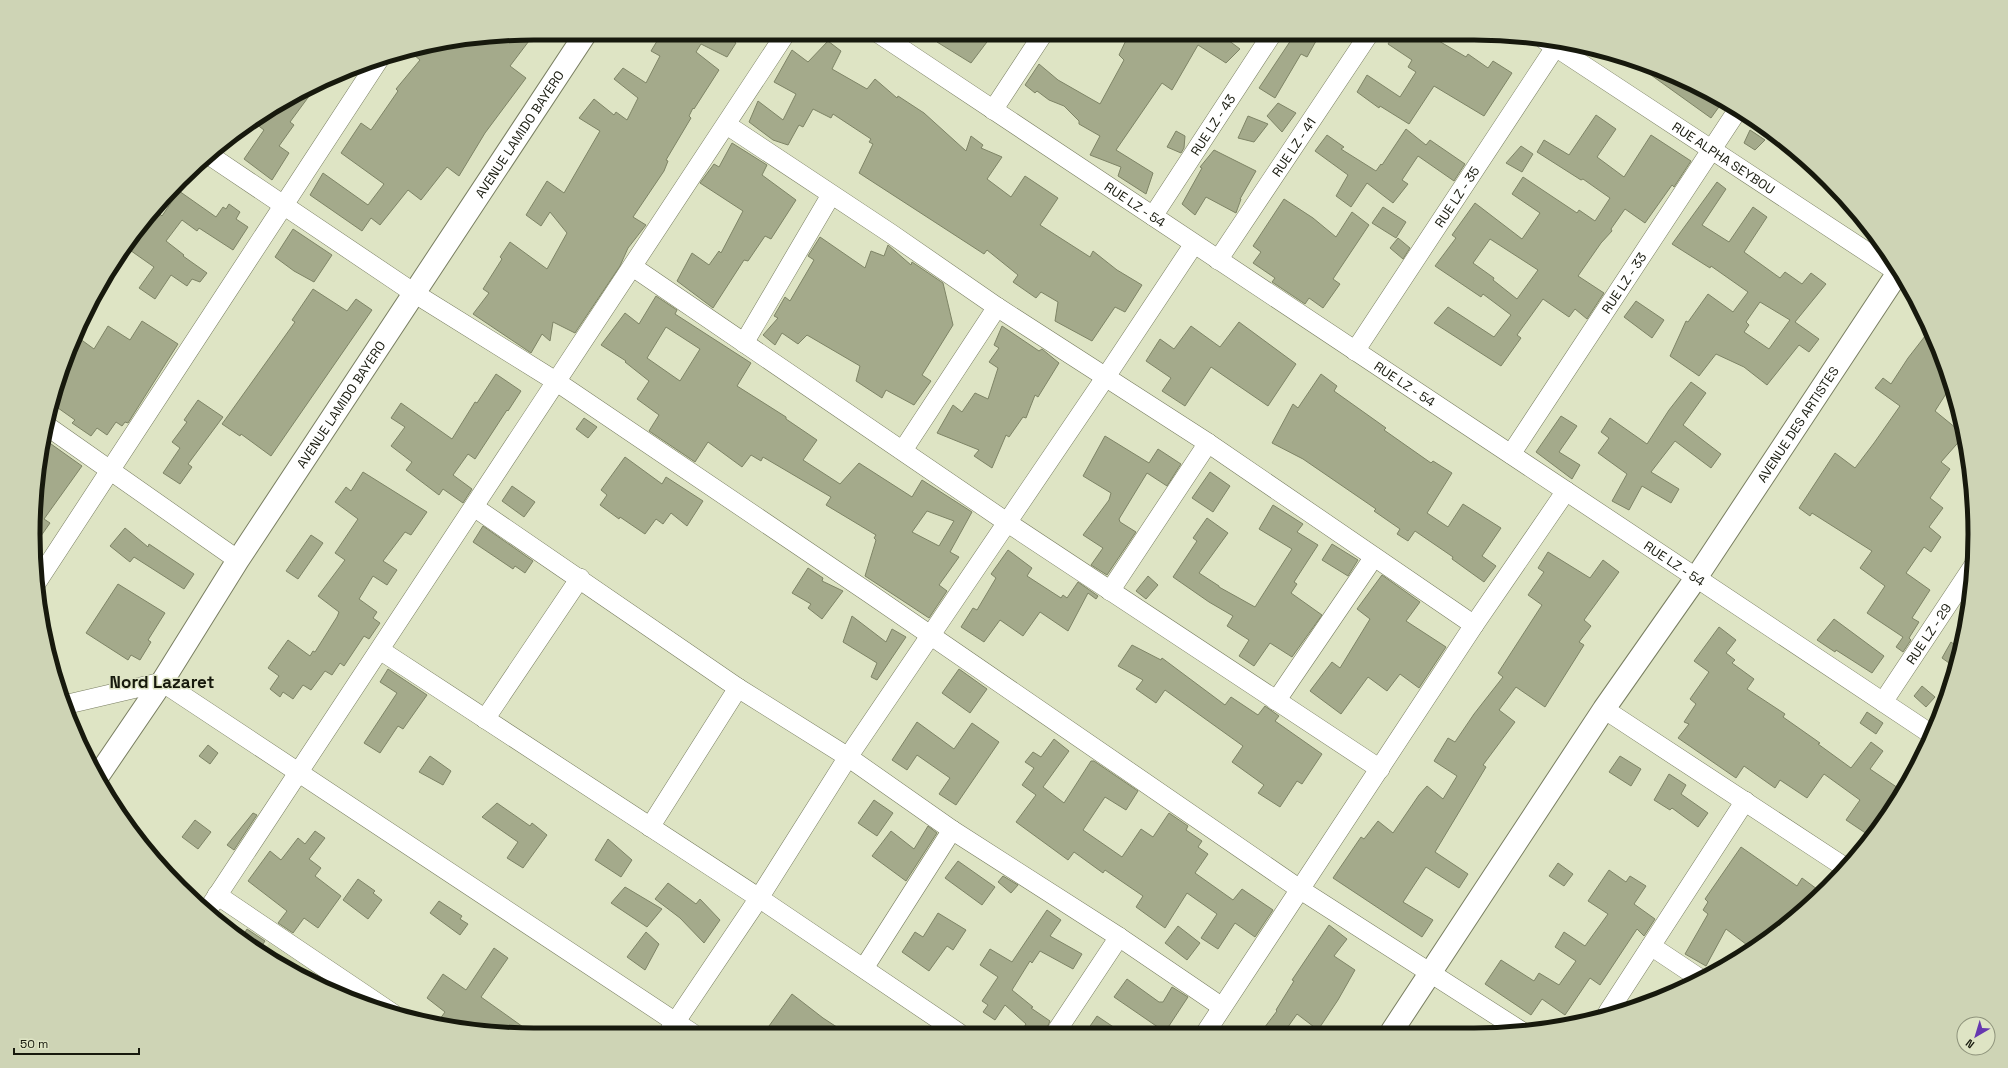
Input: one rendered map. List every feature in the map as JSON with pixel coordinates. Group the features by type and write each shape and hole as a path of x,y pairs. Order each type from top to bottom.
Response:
{"street":[{"name":"AVENUE LAMIDO BAYERO","path":"101,771 162,682 238,560 414,293 577,40"},
{"path":"210,907 727,126 782,40"},
{"name":"RUE LZ - 54","path":"888,40 1926,731"},
{"path":"993,110 1039,40"},
{"name":"RUE LZ - 43","path":"1153,216 1268,40"},
{"name":"RUE LZ - 41","path":"1218,260 1365,40"},
{"name":"RUE LZ - 35","path":"1355,351 1551,46"},
{"name":"RUE ALPHA SEYBOU","path":"1559,47 1711,150 1888,265"},
{"path":"42,574 109,469 375,66"},
{"name":"RUE LZ - 33","path":"1511,454 1735,115"},
{"path":"727,126 890,233 997,307 1208,443 1474,625"},
{"path":"214,158 282,206 414,293 557,382 1301,890 1514,1026"},
{"path":"744,343 831,195"},
{"path":"70,704 162,682 298,772 671,1028 758,898 848,757 929,635 1008,523 1194,244"},
{"path":"633,267 1008,523 1380,769"},
{"name":"AVENUE DES ARTISTES","path":"1394,1028 1604,709 1696,578 1896,278"},
{"path":"903,450 997,307"},
{"path":"51,429 238,560"},
{"path":"1110,590 1208,443"},
{"path":"1209,1028 1301,890 1474,625 1566,491"},
{"path":"474,507 580,578 738,688 848,757 952,830 1119,937 1222,1007"},
{"path":"1276,701 1374,557"},
{"name":"RUE LZ - 29","path":"1883,702 1966,577"},
{"path":"485,719 580,578"},
{"path":"380,650 953,1028"},
{"path":"650,827 738,688"},
{"path":"1604,709 1841,864"},
{"path":"1610,1009 1745,801"},
{"path":"864,968 952,830"},
{"path":"217,895 376,1002"},
{"path":"1059,1028 1119,937"},
{"path":"1651,946 1695,975"}],"shaded area":[{"path":"269,943 333,985 287,962 265,948"}],"building":[{"path":"530,40 510,66 526,78 485,133 459,176 447,167 421,200 408,190 380,225 371,218 362,231 310,195 323,173 368,205 384,184 341,153 361,123 371,130 398,91 396,89 420,60 414,55 438,49 470,44"},
{"path":"658,40 732,40 736,43 727,57 701,44 696,52 719,70 694,109 693,108 689,116 691,118 666,160 668,161 664,171 633,217 646,225 628,248 620,266 575,333 553,322 550,341 542,334 531,353 473,314 489,293 483,289 502,259 500,257 510,242 547,269 567,233 550,212 541,226 526,215 547,181 564,193 600,131 579,118 594,99 614,115 616,112 627,120 638,98 614,79 623,68 646,83 660,56 651,51"},
{"path":"938,40 988,40 971,63 937,42"},
{"path":"1126,40 1228,40 1240,49 1226,63 1198,45 1172,90 1162,83 1116,150 1153,173 1146,194 1118,176 1121,167 1090,155 1100,136 1079,124 1079,121 1064,106 1049,100 1037,91 1035,93 1025,85 1039,64 1058,80 1100,104 1124,60 1119,55"},
{"path":"1291,40 1317,40 1307,57 1301,54 1275,98 1259,88"},
{"path":"1390,40 1437,40 1466,57 1468,54 1488,68 1493,61 1512,73 1484,116 1434,86 1409,124 1380,106 1379,108 1357,92 1367,75 1400,97 1416,72 1408,67 1412,60 1388,44"},
{"path":"828,41 841,51 832,69 867,89 875,79 897,98 898,96 924,113 966,151 971,136 983,145 981,148 1002,157 987,179 1011,197 1025,176 1058,198 1040,225 1090,257 1093,251 1117,270 1142,285 1125,312 1115,307 1092,341 1055,321 1058,302 1041,292 1036,298 1013,282 1018,275 987,250 984,254 859,173 873,144 869,142 871,139 833,114 831,118 813,109 803,127 799,125 788,145 773,140 749,122 758,101 783,120 796,94 774,82 792,50 808,62"},
{"path":"1645,71 1692,91 1720,105 1711,118"},
{"path":"311,94 290,122 294,125 279,146 289,153 272,180 244,159 264,130 257,125 287,106"},
{"path":"1278,103 1296,113 1282,132 1267,116"},
{"path":"1596,115 1616,129 1597,157 1624,177 1651,135 1691,161 1674,187 1672,185 1645,223 1625,209 1611,229 1612,231 1601,243 1578,276 1604,293 1587,319 1575,309 1569,317 1543,299 1517,335 1521,338 1501,366 1434,323 1448,307 1494,337 1511,315 1483,294 1481,297 1435,266 1456,238 1452,235 1475,203 1522,239 1540,213 1512,194 1523,177 1577,213 1579,210 1595,221 1610,198 1583,179 1581,180 1537,152 1544,140 1569,155","holes":["1490,239 1538,270 1517,299 1493,280 1494,278 1473,263"]},
{"path":"1248,116 1268,124 1254,142 1238,138"},
{"path":"1406,129 1426,145 1430,140 1465,164 1454,181 1418,156 1402,180 1408,184 1393,203 1367,183 1351,207 1336,196 1348,175 1315,151 1327,135 1344,147 1341,149 1376,171 1381,164 1382,165"},
{"path":"1750,130 1765,140 1755,150 1744,143"},
{"path":"1176,131 1185,136 1184,148 1181,153 1167,147"},
{"path":"732,143 767,165 762,175 796,200 771,239 765,236 748,261 744,260 713,308 677,281 692,253 709,265 719,251 721,253 743,211 700,183 714,164 719,167"},
{"path":"1521,146 1533,154 1522,172 1506,163"},
{"path":"1214,150 1256,171 1240,199 1236,213 1206,197 1195,215 1182,204 1202,168 1200,167"},
{"path":"1717,182 1726,189 1702,225 1729,242 1753,207 1767,217 1744,252 1780,278 1785,272 1802,284 1811,273 1826,284 1795,322 1819,339 1809,352 1799,345 1767,385 1744,367 1716,354 1699,376 1670,356 1686,321 1688,322 1708,294 1733,312 1748,292 1711,266 1710,268 1672,244","holes":["1760,302 1790,320 1769,349 1744,332 1749,325 1746,322"]},
{"path":"179,191 216,217 223,207 226,209 229,204 240,212 236,219 248,227 233,250 199,228 197,231 182,220 166,241 184,255 183,256 207,273 200,282 192,279 187,286 171,275 155,299 139,288 154,267 130,250 153,220 155,221 160,214 162,216"},
{"path":"1284,199 1313,218 1336,237 1352,212 1369,225 1333,279 1340,284 1323,308 1309,298 1305,304 1272,282 1275,278 1253,263 1261,252 1253,246"},
{"path":"1383,207 1406,222 1396,238 1372,223"},
{"path":"293,229 332,255 314,282 294,271 275,257"},
{"path":"820,237 865,268 871,251 884,256 888,245 911,265 912,262 943,283 953,325 922,375 931,381 914,405 886,390 882,398 856,381 860,366 807,335 798,344 782,333 775,345 763,335 778,318 774,316 785,297 790,301 814,260 808,256"},
{"path":"1398,238 1410,248 1403,259 1390,248"},
{"path":"313,289 347,311 356,299 372,310 271,456 241,434 240,436 222,424 295,322 292,320"},
{"path":"656,296 677,310 675,314 751,363 737,386 786,417 786,419 817,440 803,460 840,484 859,463 912,497 922,480 972,512 950,552 959,557 939,585 947,591 929,618 865,576 876,540 874,538 876,535 826,505 831,497 763,457 761,461 751,455 742,467 708,442 695,462 649,431 659,415 637,399 649,381 625,362 626,361 601,345 625,313 639,324","holes":["666,327 700,349 680,381 647,358","927,511 954,521 939,546 912,532"]},
{"path":"1636,301 1664,320 1652,338 1624,317"},
{"path":"142,321 178,344 128,423 125,422 122,426 116,422 107,435 97,428 91,436 72,423 75,420 57,407 66,375 78,345 81,339 94,349 108,326 130,340"},
{"path":"1239,322 1296,364 1268,406 1211,367 1185,406 1162,391 1171,378 1146,361 1160,339 1174,349 1191,326 1220,347"},
{"path":"1002,326 1039,351 1042,349 1059,363 1038,397 1035,395 1026,418 1023,417 1009,437 1006,435 992,468 974,456 979,450 937,433 953,405 962,412 975,393 988,399 998,368 989,362 999,348 994,345"},
{"path":"1926,335 1942,375 1947,392 1935,411 1957,429 1959,441 1941,462 1950,469 1930,498 1943,508 1929,527 1941,537 1931,552 1924,547 1906,573 1930,590 1912,618 1919,622 1909,638 1911,640 1903,652 1896,647 1903,637 1867,613 1885,586 1860,568 1872,551 1812,513 1810,516 1799,508 1835,453 1855,468 1874,443 1900,406 1875,388 1883,378 1891,384 1908,358"},
{"path":"496,374 521,391 475,459 468,454 453,475 472,489 463,503 443,489 439,495 406,470 412,462 391,446 405,427 391,418 401,403 452,439 475,402 477,403"},
{"path":"1321,374 1337,386 1334,391 1386,428 1384,430 1431,463 1433,461 1452,473 1427,513 1448,527 1463,504 1501,528 1482,556 1496,566 1484,582 1452,559 1453,557 1415,531 1408,541 1397,534 1400,529 1374,511 1376,509 1303,459 1272,443 1293,404 1298,408"},
{"path":"1691,382 1706,393 1683,425 1721,454 1711,468 1675,441 1651,472 1679,489 1671,503 1642,486 1629,510 1612,501 1627,474 1598,453 1609,438 1601,432 1610,418 1647,444 1669,410"},
{"path":"198,400 223,417 188,464 192,467 180,484 163,473 180,448 172,442 187,422 184,420"},
{"path":"1561,416 1577,426 1559,452 1580,465 1572,479 1536,452"},
{"path":"584,418 597,427 588,438 576,429"},
{"path":"1105,436 1149,463 1158,449 1181,464 1167,486 1147,473 1119,519 1120,522 1136,532 1107,575 1091,565 1103,548 1083,535 1109,500 1111,493 1083,476"},
{"path":"48,442 82,466 44,519 50,523 40,537 41,502"},
{"path":"625,457 662,484 666,477 703,501 687,526 671,513 663,524 656,519 645,534 620,517 619,519 600,505 607,495 601,490"},
{"path":"363,472 427,512 411,535 405,532 383,561 397,570 387,585 373,576 359,599 377,612 373,618 380,623 369,639 364,636 344,666 340,663 332,675 325,671 311,690 303,685 293,699 283,692 280,697 270,689 279,676 268,668 288,640 310,656 313,651 315,652 339,612 318,596 345,560 335,553 358,519 335,502 346,487 351,491"},
{"path":"1210,472 1230,486 1213,512 1192,498"},
{"path":"512,486 535,502 524,517 502,501"},
{"path":"1273,505 1303,524 1297,532 1318,545 1294,582 1297,584 1291,593 1322,615 1292,657 1270,643 1254,666 1239,656 1249,640 1227,626 1233,616 1209,602 1173,577 1197,541 1193,538 1207,518 1228,533 1199,573 1219,587 1255,607 1292,549 1259,529"},
{"path":"483,526 533,561 525,573 515,566 513,569 473,542"},
{"path":"125,528 148,547 149,544 194,574 184,589 134,557 130,562 110,546"},
{"path":"311,535 323,543 298,579 286,571"},
{"path":"1332,544 1358,560 1348,576 1322,560"},
{"path":"1008,550 1032,568 1027,576 1061,598 1063,595 1067,598 1078,582 1098,596 1096,599 1088,593 1068,631 1040,612 1023,636 1000,620 984,642 961,627 973,608 977,610 996,578 991,574"},
{"path":"1548,552 1590,578 1603,560 1619,572 1584,620 1591,626 1579,642 1584,645 1545,707 1516,687 1499,710 1515,722 1483,765 1486,767 1435,852 1468,874 1459,888 1426,867 1403,902 1433,920 1422,937 1333,878 1361,837 1364,839 1378,821 1393,833 1419,795 1427,786 1443,799 1457,776 1434,761 1448,738 1455,742 1474,714 1503,677 1498,673 1542,605 1528,595 1544,572 1538,568"},
{"path":"808,568 823,578 822,581 843,591 822,619 808,608 811,604 792,593"},
{"path":"1382,575 1420,602 1406,621 1446,647 1419,688 1400,674 1387,691 1368,677 1341,714 1310,691 1332,662 1340,668 1370,619 1357,609"},
{"path":"1148,576 1158,585 1146,599 1136,591"},
{"path":"118,584 165,613 148,640 151,642 140,660 131,655 128,660 86,633"},
{"path":"852,616 886,642 892,629 906,637 877,680 871,677 877,663 843,642"},
{"path":"1834,619 1884,656 1872,673 1836,650 1835,652 1817,640"},
{"path":"1719,627 1736,640 1726,653 1735,660 1732,663 1754,679 1747,689 1785,714 1783,717 1820,743 1818,744 1851,768 1871,742 1883,751 1870,769 1898,788 1867,834 1846,820 1860,800 1824,774 1807,798 1780,780 1775,788 1744,766 1736,778 1678,738 1689,724 1684,722 1696,704 1690,699 1709,672 1694,661"},
{"path":"1951,642 1955,645 1950,664 1942,658"},
{"path":"1132,645 1161,660 1162,658 1225,705 1231,697 1258,715 1265,706 1279,716 1275,721 1322,754 1302,784 1297,781 1280,807 1258,793 1264,785 1232,762 1243,746 1165,690 1156,703 1136,689 1143,680 1118,666"},
{"path":"388,669 427,695 403,729 398,726 380,753 364,743 397,693 380,682"},
{"path":"959,669 987,689 970,713 942,693"},
{"path":"1922,686 1935,697 1926,707 1914,696"},
{"path":"1867,712 1883,723 1876,734 1860,723"},
{"path":"917,722 954,749 972,723 999,742 956,805 939,794 950,778 917,755 907,770 892,760"},
{"path":"1054,739 1069,751 1043,787 1064,803 1091,761 1094,761 1138,791 1126,810 1105,797 1083,830 1122,857 1141,829 1153,837 1169,813 1188,826 1186,830 1202,841 1198,847 1208,854 1195,873 1233,900 1242,889 1273,910 1255,937 1235,923 1218,949 1201,938 1217,914 1187,893 1165,928 1136,907 1143,896 1105,870 1103,873 1074,852 1068,860 1016,822 1036,795 1022,785 1034,768 1025,762 1033,752 1041,757"},
{"path":"208,745 218,753 210,764 199,756"},
{"path":"430,756 451,771 443,785 419,772"},
{"path":"1620,756 1641,769 1631,786 1609,772"},
{"path":"1669,774 1686,785 1681,794 1708,813 1698,827 1672,808 1670,810 1654,800"},
{"path":"874,800 893,813 877,836 858,823"},
{"path":"497,803 530,826 532,823 547,835 523,868 507,858 518,842 482,817"},
{"path":"253,813 257,815 234,850 227,845"},
{"path":"195,820 211,832 198,849 182,837"},
{"path":"928,826 937,833 906,881 872,856 891,831 914,849"},
{"path":"315,831 325,838 309,859 321,868 315,876 341,896 318,928 304,918 293,933 278,923 287,911 248,881 270,851 281,860 298,838 305,844"},
{"path":"608,839 632,860 621,877 595,860"},
{"path":"1741,847 1797,886 1802,878 1817,889 1775,926 1747,945 1726,929 1706,966 1685,954 1708,914 1703,910 1708,902 1705,899"},
{"path":"958,861 995,887 982,905 945,878"},
{"path":"1558,863 1573,874 1564,886 1549,876"},
{"path":"1609,870 1626,882 1630,876 1646,886 1634,904 1655,919 1644,936 1637,929 1600,985 1590,978 1565,1015 1542,999 1531,1015 1485,984 1501,960 1534,981 1539,973 1559,985 1576,961 1555,947 1564,932 1585,946 1608,914 1588,901"},
{"path":"1003,876 1018,885 1011,893 998,882"},
{"path":"358,879 375,891 373,893 382,900 368,919 343,900"},
{"path":"668,883 696,904 700,899 720,920 704,943 680,918 655,899"},
{"path":"625,887 662,909 647,927 611,903"},
{"path":"439,901 462,916 460,919 468,924 460,935 430,913"},
{"path":"1047,910 1061,920 1050,936 1082,954 1073,969 1040,951 1032,963 1030,961 1012,990 1033,1007 1031,1008 1050,1021 1047,1028 1024,1028 1026,1024 1005,1005 995,1020 983,1012 988,1005 982,1001 998,977 980,965 990,949 1012,962"},
{"path":"938,913 966,930 953,950 947,946 929,971 902,952 915,932 923,937"},
{"path":"1329,925 1347,939 1334,956 1355,970 1338,1000 1319,1028 1315,1028 1297,1014 1287,1028 1264,1028 1277,1011 1276,1010 1294,981 1292,980"},
{"path":"1178,926 1200,943 1187,960 1165,943"},
{"path":"247,929 265,941 262,946 244,934"},
{"path":"646,932 659,944 645,970 627,957"},
{"path":"494,948 508,958 481,997 524,1028 470,1024 440,1019 445,1012 427,998 443,974 466,990"},
{"path":"1127,979 1159,1002 1163,1002 1172,987 1188,997 1168,1028 1159,1028 1114,997"},
{"path":"792,994 838,1028 768,1028"},
{"path":"1097,1016 1115,1028 1089,1028"}],"district":[{"name":"Nord Lazaret","path":"162,682"}]}
